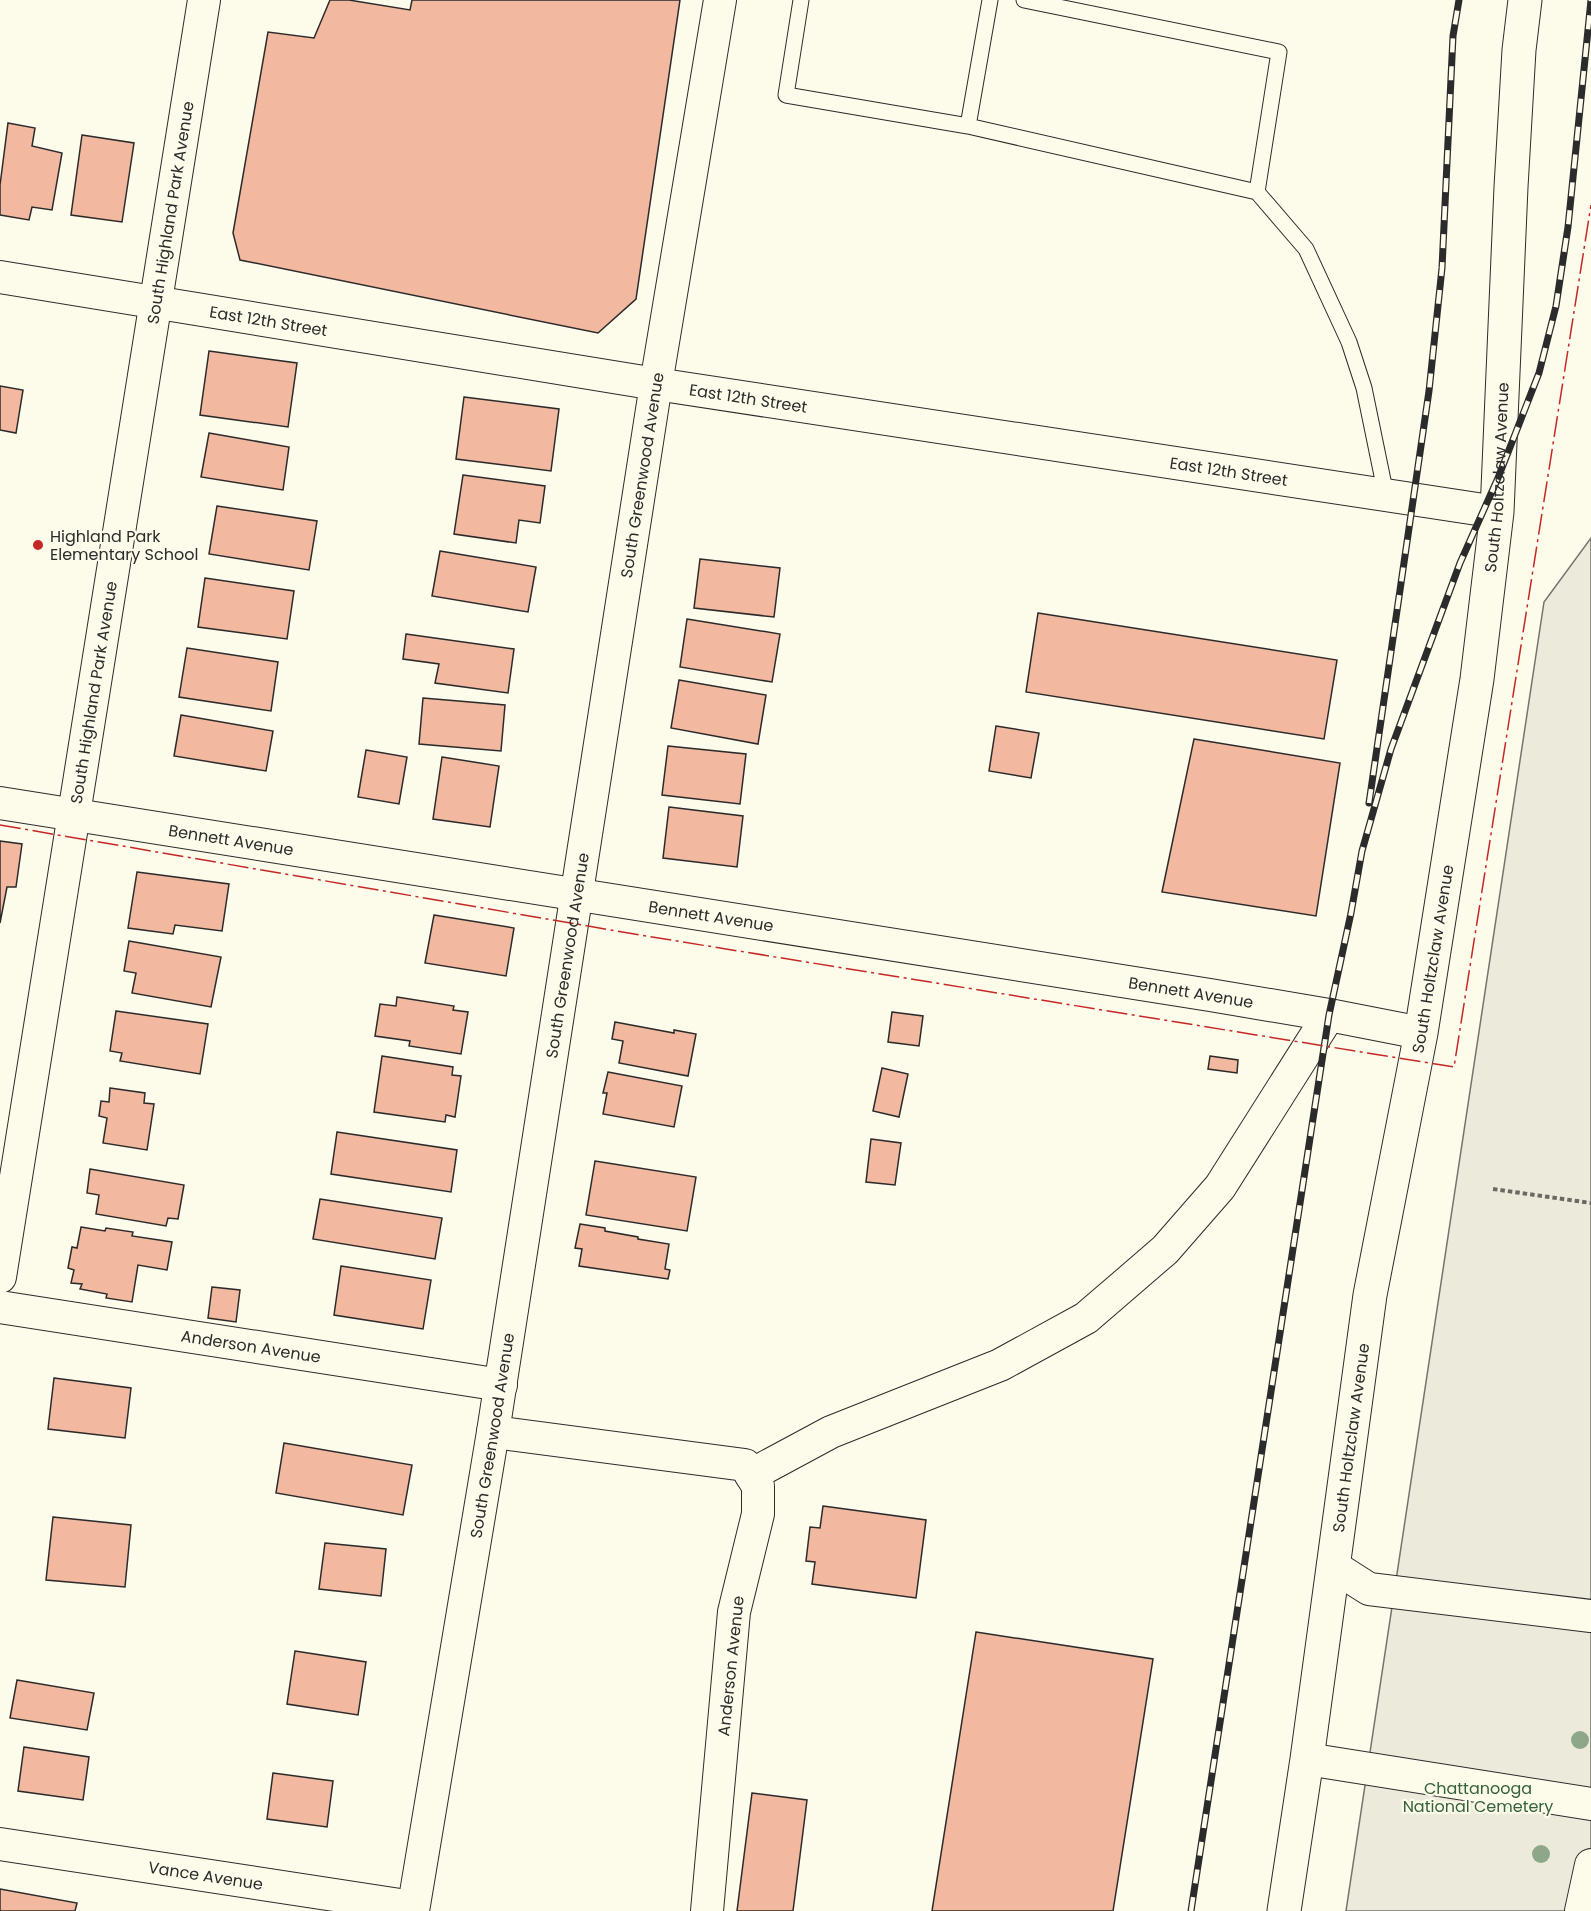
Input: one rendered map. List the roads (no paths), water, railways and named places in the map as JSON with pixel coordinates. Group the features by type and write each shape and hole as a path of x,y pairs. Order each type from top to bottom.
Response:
{"main road":[{"name":"South Holtzclaw Avenue","path":"1284,1911 1334,1566 1370,1295 1421,1033 1477,679 1497,512 1512,164 1519,50 1525,0"}],"street":[{"name":"South Highland Park Avenue","path":"0,1277 204,0"},
{"name":"South Greenwood Avenue","path":"413,1909 501,1385 656,384 720,0"},
{"name":"East 12th Street","path":"0,277 656,384 1497,512"},
{"name":"Bennett Avenue","path":"0,803 1329,1015 1421,1033"},
{"path":"493,1432 745,1465 751,1475 831,1432 1000,1365 1086,1318 1165,1251 1220,1187 1329,1015"},
{"name":"Anderson Avenue","path":"0,1307 501,1385"},
{"name":"Anderson Avenue","path":"707,1911 734,1612 758,1514 758,1486 751,1475"},
{"path":"1334,1566 1369,1589 1591,1616"},
{"path":"1307,1759 1591,1803"},
{"name":"Vance Avenue","path":"0,1844 413,1909"},
{"path":"1581,1911 1591,1865"}],"lane":[{"path":"801,0 786,95 968,126 1257,192 1306,249 1348,342 1364,388 1386,495"},
{"path":"968,126 990,0"},
{"path":"1024,0 1279,52 1257,192"}],"railway":[{"path":"1369,803 1429,391 1442,268 1453,36 1459,0"},
{"path":"1191,1911 1329,1015 1362,851 1391,749 1460,563 1498,478 1539,373 1556,306 1568,227 1591,0"}],"place":[{"name":"Highland Park Elementary School","path":"38,545"}],"park label":[{"name":"Chattanooga National Cemetery","path":"1478,1797"}]}
